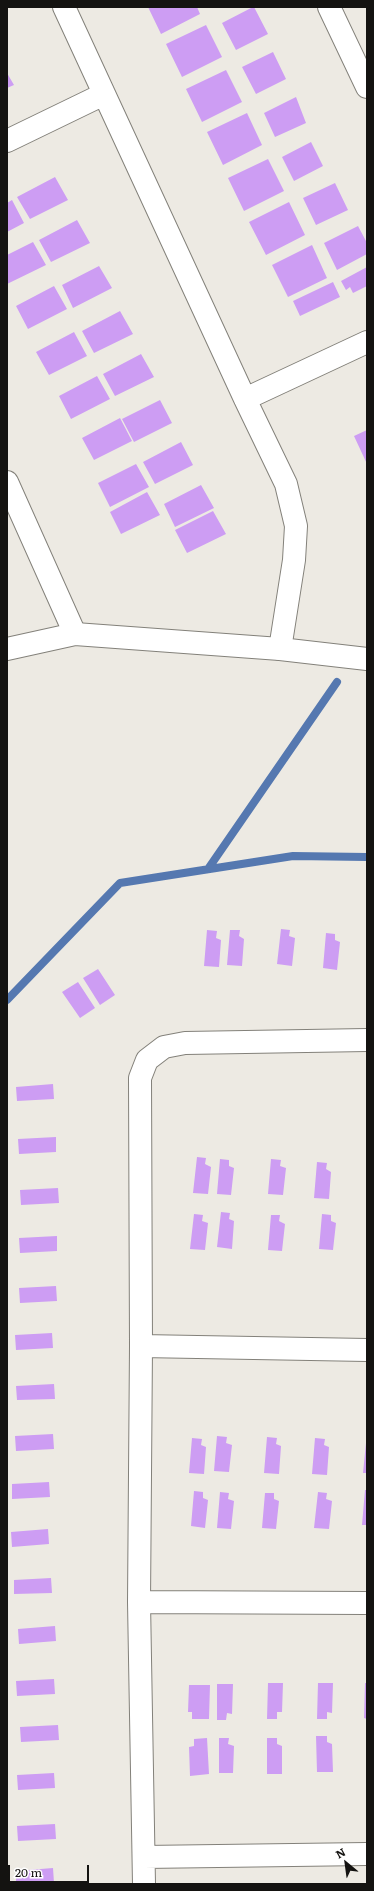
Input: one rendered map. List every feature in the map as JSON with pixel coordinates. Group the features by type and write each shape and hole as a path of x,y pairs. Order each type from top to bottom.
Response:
{"street":[{"path":"64,7 245,399 286,484 296,526 294,560 280,649"},
{"path":"329,7 367,86"},
{"path":"7,141 104,94"},
{"path":"245,399 367,342"},
{"path":"7,482 75,634"},
{"path":"7,649 75,634 280,649 367,659"},
{"path":"144,1884 139,1602 141,1346 140,1078 147,1060 164,1047 185,1043 367,1040"},
{"path":"141,1346 367,1350"},
{"path":"139,1602 367,1603"},
{"path":"144,1857 367,1854"}],"building":[{"path":"148,7 197,7 200,14 161,34"},
{"path":"253,7 268,34 236,50 222,23"},
{"path":"206,25 222,57 182,77 166,44"},
{"path":"273,52 286,79 256,94 242,67"},
{"path":"226,70 242,102 202,122 186,89"},
{"path":"7,73 14,85 7,88"},
{"path":"296,97 306,123 275,137 264,113"},
{"path":"247,113 262,145 223,165 207,132"},
{"path":"311,142 323,166 294,181 282,157"},
{"path":"268,159 284,191 244,211 228,178"},
{"path":"55,177 68,200 30,219 17,197"},
{"path":"335,183 348,210 316,225 303,198"},
{"path":"12,200 24,223 7,232 7,203"},
{"path":"289,202 305,235 266,255 249,222"},
{"path":"77,220 90,243 51,262 39,240"},
{"path":"358,226 367,243 367,254 337,270 324,243"},
{"path":"33,242 46,265 7,284 7,255"},
{"path":"312,245 327,278 288,297 272,265"},
{"path":"99,266 112,288 73,308 62,285"},
{"path":"367,267 367,286 353,293 350,287 346,290 341,281"},
{"path":"333,282 340,297 300,316 293,301"},
{"path":"54,286 67,309 28,329 16,306"},
{"path":"120,311 133,334 94,353 82,331"},
{"path":"74,332 87,356 49,375 36,352"},
{"path":"141,354 154,377 115,396 103,374"},
{"path":"97,376 110,399 71,419 59,396"},
{"path":"160,400 172,423 134,442 122,419"},
{"path":"120,418 132,441 94,460 82,438"},
{"path":"367,430 367,464 354,436"},
{"path":"181,442 193,465 155,484 143,462"},
{"path":"136,464 149,487 110,507 98,483"},
{"path":"201,485 214,508 175,527 164,504"},
{"path":"147,492 160,515 121,534 110,512"},
{"path":"213,511 226,534 187,553 175,530"},
{"path":"281,929 290,930 289,936 295,938 292,966 277,964"},
{"path":"207,930 217,931 216,938 221,940 219,967 204,966"},
{"path":"230,930 240,930 239,936 244,939 242,966 227,965"},
{"path":"326,933 335,934 335,940 340,942 337,970 323,968"},
{"path":"98,969 115,995 100,1005 83,978"},
{"path":"78,982 95,1008 80,1018 62,992"},
{"path":"53,1084 54,1099 17,1101 16,1087"},
{"path":"56,1137 56,1152 19,1154 18,1139"},
{"path":"197,1157 206,1158 205,1164 211,1167 208,1194 193,1193"},
{"path":"220,1159 229,1160 229,1166 234,1168 231,1195 217,1194"},
{"path":"271,1159 281,1160 280,1166 286,1168 283,1195 268,1194"},
{"path":"317,1162 327,1163 326,1169 331,1172 329,1199 314,1198"},
{"path":"58,1188 59,1203 21,1205 20,1190"},
{"path":"221,1212 230,1213 229,1219 234,1221 232,1249 217,1247"},
{"path":"194,1214 203,1215 202,1221 208,1223 205,1250 190,1249"},
{"path":"322,1214 331,1215 331,1221 336,1223 333,1250 319,1249"},
{"path":"271,1215 280,1215 279,1221 285,1224 282,1251 268,1250"},
{"path":"57,1236 57,1251 20,1253 19,1238"},
{"path":"56,1286 57,1301 20,1303 19,1288"},
{"path":"52,1333 53,1348 16,1350 15,1335"},
{"path":"54,1384 55,1399 17,1400 16,1386"},
{"path":"53,1434 54,1449 16,1451 15,1436"},
{"path":"217,1436 227,1437 226,1443 232,1445 229,1472 214,1471"},
{"path":"267,1437 277,1438 276,1444 281,1446 279,1474 264,1473"},
{"path":"192,1438 202,1439 201,1445 206,1447 204,1474 189,1473"},
{"path":"315,1438 325,1439 324,1445 329,1447 327,1475 312,1474"},
{"path":"366,1443 367,1473 363,1473"},
{"path":"49,1482 50,1497 12,1499 12,1484"},
{"path":"365,1490 367,1490 367,1525 362,1525"},
{"path":"194,1491 203,1492 203,1498 208,1500 205,1528 191,1526"},
{"path":"220,1492 229,1493 228,1499 234,1501 231,1529 217,1528"},
{"path":"318,1492 327,1493 326,1499 332,1501 329,1529 314,1528"},
{"path":"265,1493 274,1493 274,1499 279,1501 276,1529 262,1528"},
{"path":"48,1529 49,1544 12,1547 11,1532"},
{"path":"51,1578 52,1593 14,1594 14,1580"},
{"path":"55,1626 56,1641 19,1644 18,1629"},
{"path":"54,1679 55,1694 17,1696 16,1681"},
{"path":"268,1683 283,1683 282,1712 277,1712 277,1719 267,1719"},
{"path":"318,1683 333,1683 332,1713 327,1712 327,1719 317,1719"},
{"path":"365,1683 367,1683 367,1719 364,1718"},
{"path":"217,1684 233,1684 232,1714 227,1713 226,1720 217,1720"},
{"path":"189,1685 210,1685 209,1719 192,1719 192,1712 188,1712"},
{"path":"58,1725 59,1740 21,1742 20,1727"},
{"path":"316,1736 327,1736 327,1742 332,1744 333,1772 317,1772"},
{"path":"207,1738 209,1774 190,1776 189,1747 194,1746 194,1739"},
{"path":"219,1738 229,1738 228,1744 234,1746 233,1773 219,1773"},
{"path":"267,1738 277,1738 277,1744 282,1746 282,1774 267,1774"},
{"path":"54,1773 55,1788 18,1790 17,1775"},
{"path":"55,1824 56,1839 18,1841 17,1826"},
{"path":"53,1868 54,1883 16,1884 16,1871"}],"waterway":[{"path":"208,869 337,682"},
{"path":"7,1000 120,883 293,856 367,857"}]}
